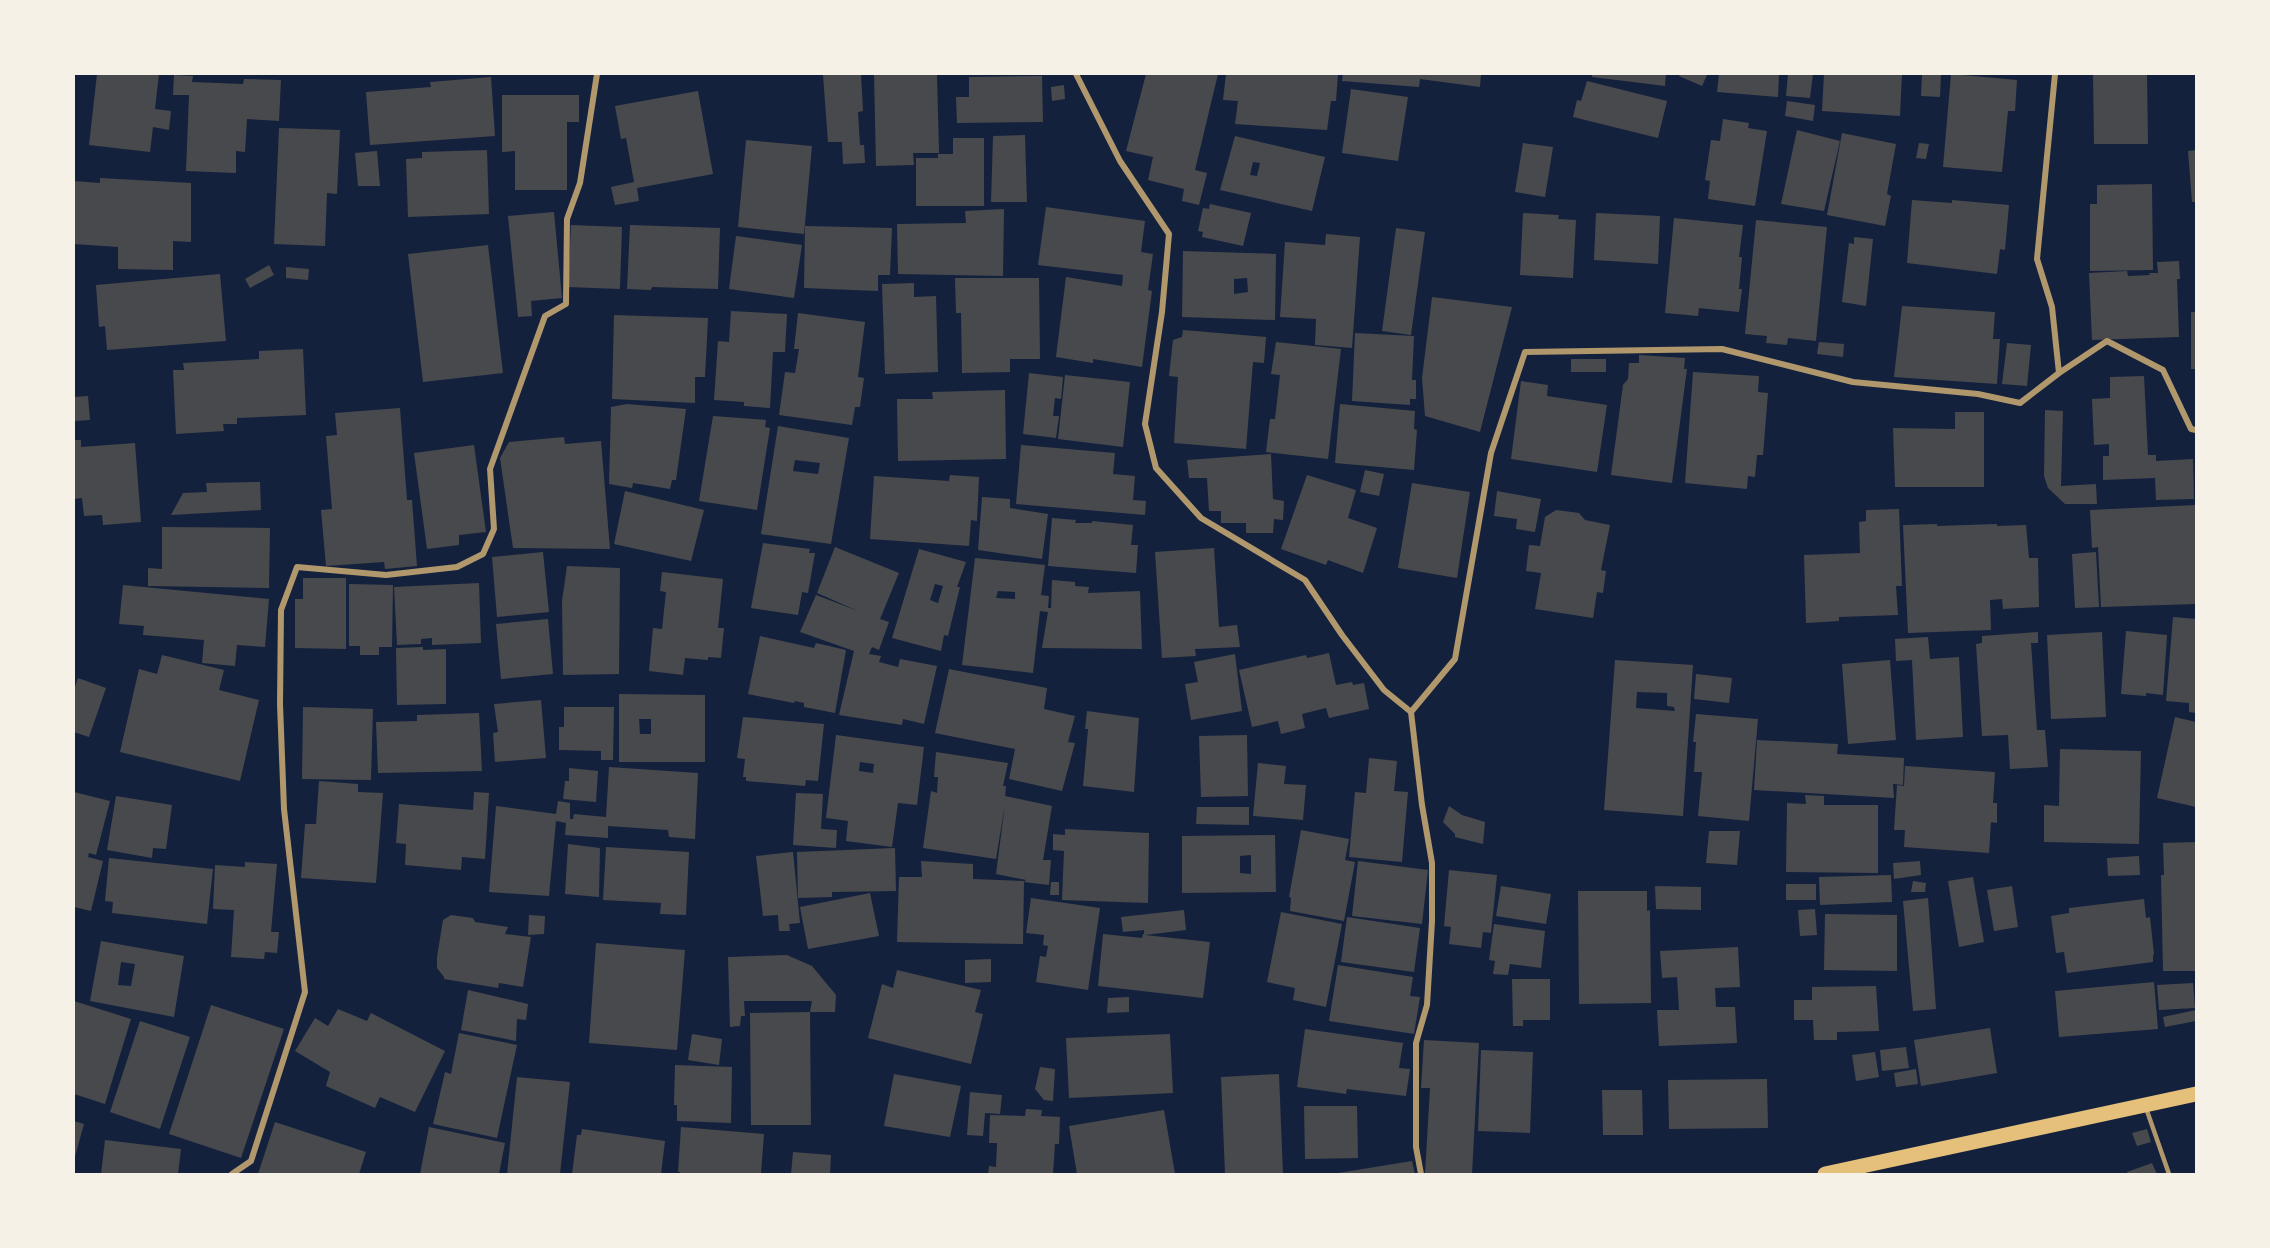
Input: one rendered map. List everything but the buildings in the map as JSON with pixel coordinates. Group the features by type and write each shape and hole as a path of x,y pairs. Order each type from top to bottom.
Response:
{"main road":[{"path":"1825,1174 2196,1094"}],"street":[{"path":"232,1174 251,1161 305,992 284,808 280,704 281,610 297,567 386,575 457,567 483,554 494,529 490,469 545,316 566,304 567,219 580,183 597,74"},
{"path":"1076,74 1120,162 1169,234 1162,312 1145,424 1156,468 1201,518 1305,580 1342,635 1384,690 1411,712 1431,863 1432,921 1428,1005 1416,1042 1416,1147 1421,1174"},
{"path":"2055,74 2037,259 2052,307 2060,373"},
{"path":"1411,712 1455,659 1491,453 1525,352 1722,349 1853,382 1978,394 2020,404 2107,341 2163,370 2191,429 2196,430"}],"lane":[{"path":"2145,1105 2169,1174"}]}
